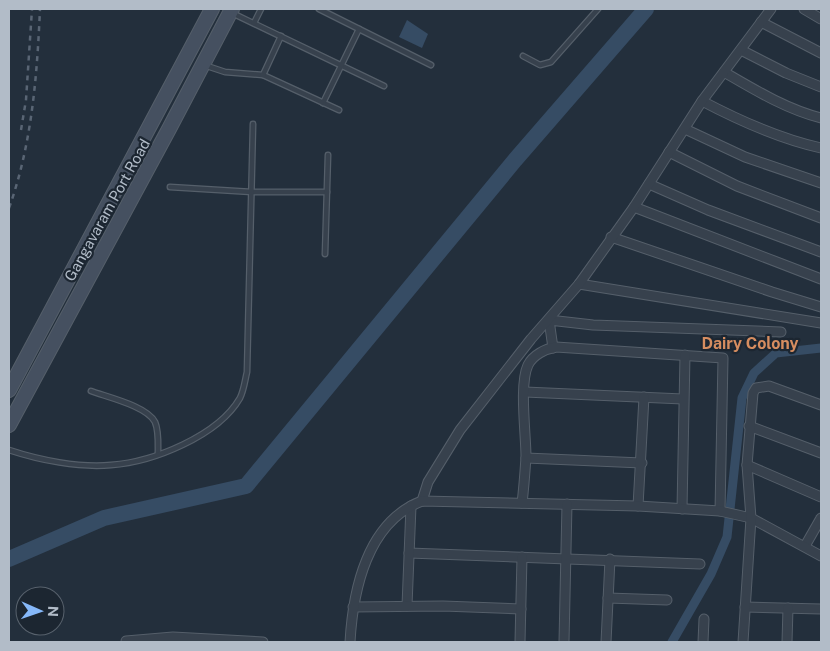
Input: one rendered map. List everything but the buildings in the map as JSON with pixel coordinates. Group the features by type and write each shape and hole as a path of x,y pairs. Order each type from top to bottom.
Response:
{"street":[{"name":"Gangavaram Port Road","path":"9,390 212,9"},
{"path":"422,500 428,482 460,430 531,339 579,284 634,207 702,101 771,9"},
{"path":"804,9 821,19"},
{"name":"Gangavaram Port Road","path":"9,425 231,10"},
{"path":"761,22 821,53"},
{"path":"741,50 786,73 821,87"},
{"path":"724,72 777,101 821,118"},
{"path":"702,101 732,116 790,140 821,148"},
{"path":"685,129 745,157 821,183"},
{"path":"670,152 737,186 821,218"},
{"path":"649,184 708,210 821,252"},
{"path":"634,207 821,279"},
{"path":"612,237 821,307"},
{"path":"579,284 821,323"},
{"path":"549,320 593,325 781,332"},
{"path":"549,320 553,348"},
{"path":"522,502 526,458 525,377 528,364 538,354 553,348 720,356 725,360 720,511"},
{"path":"682,509 682,399 685,355"},
{"path":"743,642 751,518 747,465 753,393 756,388 769,386 821,405"},
{"path":"525,392 682,399"},
{"path":"638,506 642,463 644,397"},
{"path":"749,426 821,453"},
{"path":"526,458 642,463"},
{"path":"747,465 821,498"},
{"path":"350,642 353,607 359,576 367,557 392,522 411,506 422,500 638,506 720,511 751,518 821,556"},
{"path":"564,642 567,504"},
{"path":"407,606 411,506"},
{"path":"805,546 821,518"},
{"path":"409,553 700,564"},
{"path":"520,642 522,557"},
{"path":"606,642 610,560"},
{"path":"608,598 667,600"},
{"path":"353,607 407,606 521,609"},
{"path":"745,607 821,609"},
{"path":"788,608 788,642"},
{"path":"703,642 704,619"},
{"path":"126,641 263,642"}],"lane":[{"path":"254,23 261,9"},
{"path":"319,9 431,65"},
{"path":"524,56 540,65 551,62 598,9"},
{"path":"231,10 384,86"},
{"path":"323,103 359,29"},
{"path":"263,75 281,36"},
{"path":"203,64 225,72 263,75 339,110"},
{"path":"9,450 49,459 110,465 138,461 200,436 228,413 240,398 247,372 253,124"},
{"path":"325,254 328,155"},
{"path":"170,187 252,192 327,192"},
{"path":"91,391 148,413 155,422 158,436 158,454"}],"water":[{"path":"407,20 428,34 422,48 399,37"}],"waterway":[{"path":"9,559 104,518 246,486 515,160 646,9"},
{"path":"672,642 711,574 727,537 742,398 754,373 776,353 821,348"}],"railway":[{"path":"21,130 26,100 32,9"},
{"path":"9,208 23,159 32,110 40,9"}],"district":[{"name":"Dairy Colony","path":"750,343"}]}
